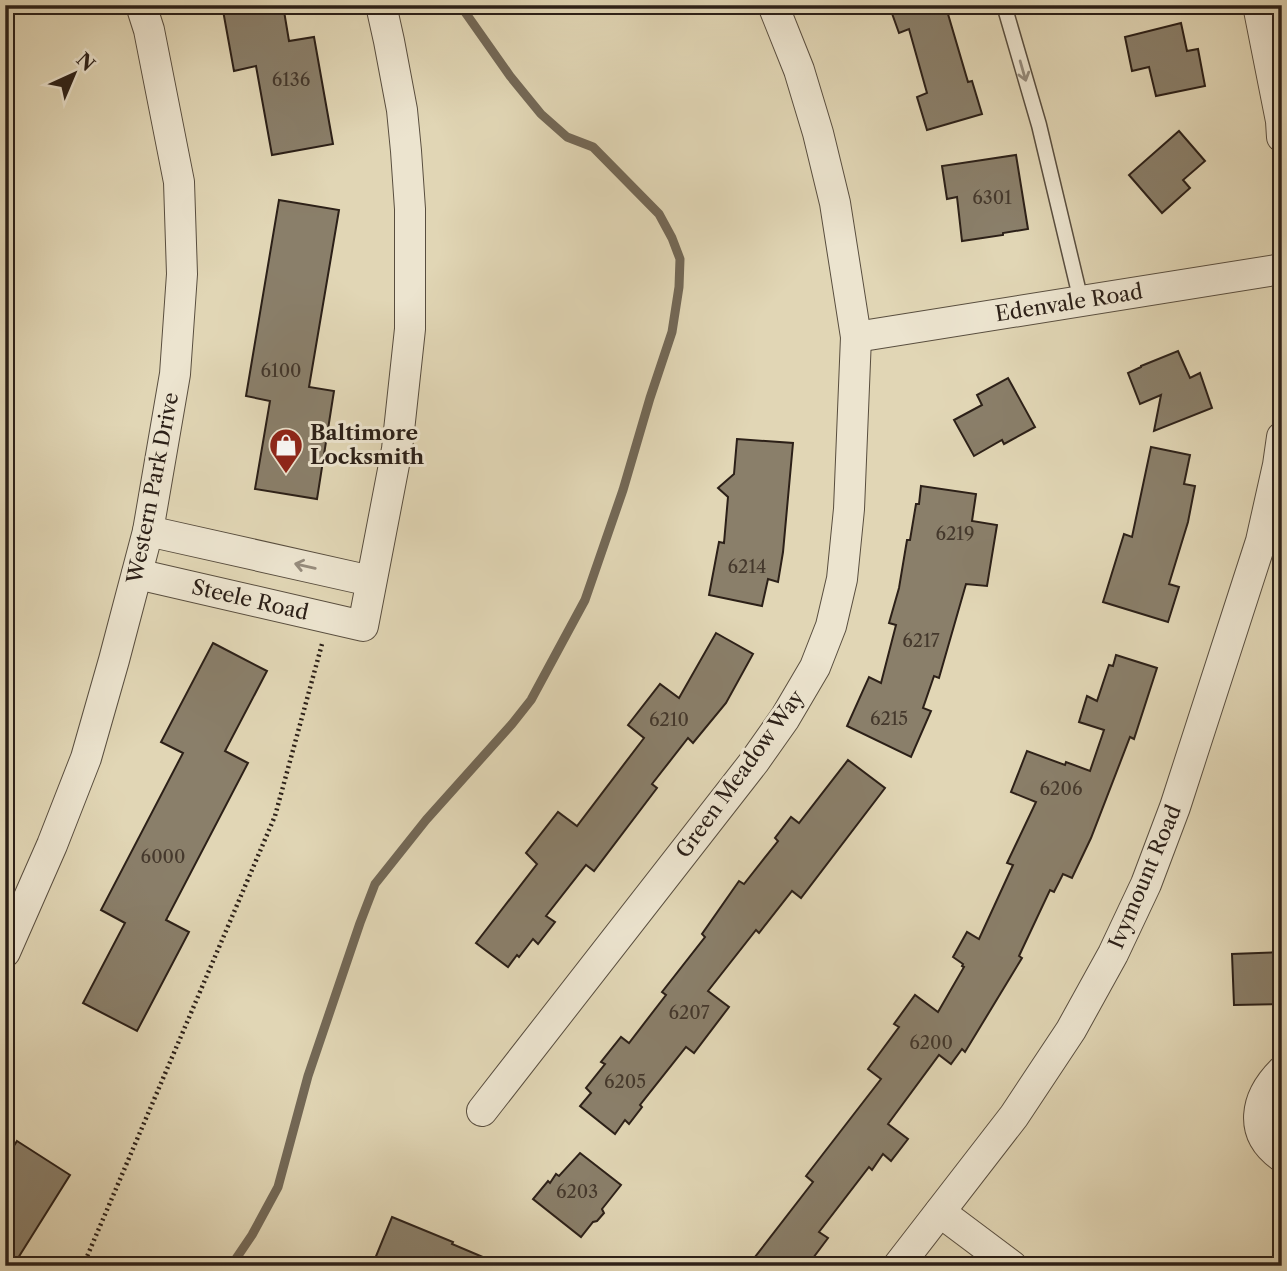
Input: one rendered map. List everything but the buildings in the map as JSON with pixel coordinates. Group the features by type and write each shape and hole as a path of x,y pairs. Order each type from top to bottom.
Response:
{"street":[{"name":"Western Park Drive","path":"5,952 52,845 86,758 148,530 175,374 182,274 179,182 149,30 141,5"},
{"path":"148,530 371,581 397,449 410,329 410,209 406,151 402,110 381,5"},
{"name":"Green Meadow Way","path":"482,1111 754,762 785,718 815,667 831,626 842,579 849,509 856,337 835,203 818,133 799,70 773,5"},
{"path":"1258,5 1282,137"},
{"name":"Edenvale Road","path":"856,337 1282,269"},
{"name":"Ivymount Road","path":"898,1266 1014,1116 1071,1030 1113,954 1146,884 1175,807 1261,541 1282,437"},
{"name":"Steele Road","path":"137,574 363,626 371,581"},
{"path":"1282,1072 1268,1089 1258,1111 1260,1131 1274,1152 1282,1157"},
{"path":"940,1212 1012,1266"}],"lane":[{"path":"1004,5 1039,125 1081,301"}],"path":[{"path":"83,1266 275,817 329,618"}],"waterway":[{"path":"231,1266 252,1235 278,1187 308,1076 375,884 426,820 531,700 585,600 623,490 672,332 680,259 659,214 593,147 567,137 541,114 510,76 460,5"}],"place":[{"name":"Baltimore Locksmith","path":"286,475"}]}
